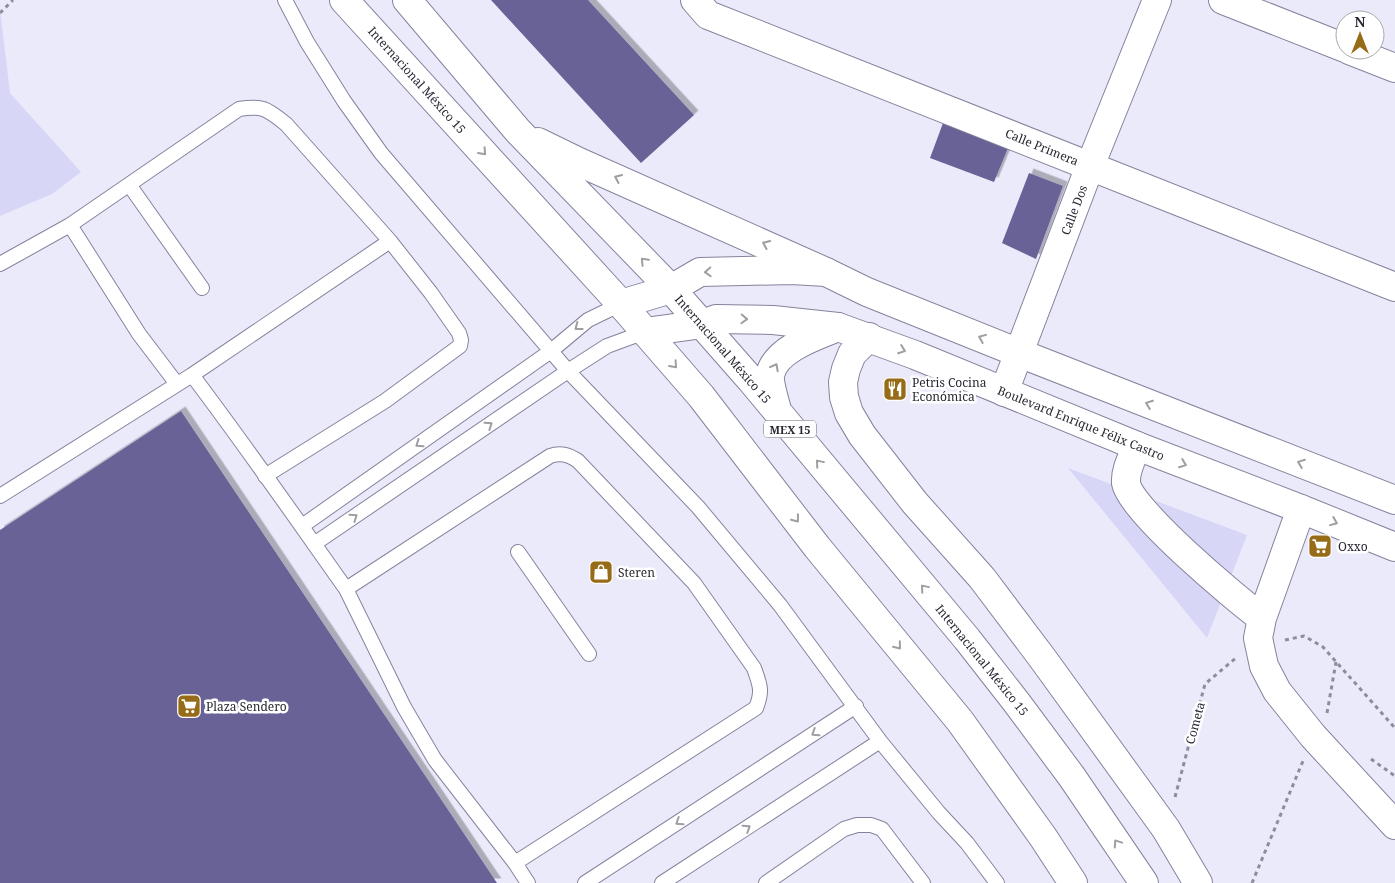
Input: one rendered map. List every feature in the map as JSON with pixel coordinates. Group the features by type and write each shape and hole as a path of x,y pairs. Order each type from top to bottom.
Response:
{"main road":[{"name":"Internacional México 15","path":"344,0 621,304 702,396 818,547 960,721 1043,837 1072,883"},
{"name":"Internacional México 15","path":"407,0 518,131 671,289 703,324 727,355 751,380 1006,689 1072,777 1144,883"},
{"name":"Calle Dos","path":"1004,392 1090,166 1157,0"},
{"path":"1223,0 1335,44"},
{"name":"Calle Primera","path":"706,5 1090,166 1395,287"},
{"path":"1375,60 1395,68"},
{"path":"518,131 580,162 867,292 1395,500"},
{"path":"621,304 671,289 700,272 792,270 826,272"},
{"name":"Boulevard Enrique Félix Castro","path":"645,332 703,324 716,318 781,321 838,327 869,337 1137,446 1395,547"},
{"path":"778,414 770,376 776,362 789,350 838,327"},
{"path":"869,337 852,354 843,382 844,398 849,413 862,435 915,503 982,578 1166,829 1198,883"},
{"path":"1137,446 1127,475 1126,484 1131,496 1267,634"},
{"path":"1301,509 1267,634 1264,666 1277,691 1322,729 1395,825"}],"lane":[{"path":"284,0 307,42 339,93 381,153 568,370 698,507 780,605 880,741 939,814 967,843 997,883"},
{"path":"0,264 70,226 239,109 256,107 270,111 286,124 390,241 431,293 459,333 461,340 460,346 385,401 266,476"},
{"path":"130,186 202,288"},
{"path":"70,226 139,334 177,384"},
{"path":"0,496 192,375 390,241"},
{"path":"302,526 551,351 588,320 621,304"},
{"path":"314,544 568,370 607,346 645,332"},
{"path":"192,375 346,589 404,707 435,760 528,883"},
{"path":"346,589 550,456 558,453 569,455 578,461 694,583 754,668 760,684 761,697 756,708 514,863"},
{"path":"518,552 589,654"},
{"path":"585,883 856,706"},
{"path":"662,883 880,741"},
{"path":"766,883 844,829 857,825 871,825 882,829 923,883"}],"path":[{"path":"0,13 13,0"},
{"name":"Cometa","path":"1166,829 1205,684 1267,634 1285,640 1304,636 1323,647 1336,662"},
{"path":"1336,662 1395,728"},
{"path":"1252,883 1322,729 1327,713 1336,662"},
{"path":"1364,754 1395,776"}],"shaded area":[{"path":"0,9 10,93 81,172 52,194 0,216"},
{"path":"1068,468 1247,535 1207,638"}],"building":[{"path":"491,0 588,0 694,115 641,163"},
{"path":"943,123 1008,148 994,182 930,158"},
{"path":"1029,173 1063,186 1036,259 1002,243"},
{"name":"Plaza Sendero","path":"181,411 497,883 0,883 0,530"}],"place":[{"name":"Petris Cocina Económica","path":"895,389"},
{"name":"Oxxo","path":"1320,546"},
{"name":"Steren","path":"601,572"},
{"name":"Plaza Sendero","path":"189,706"}]}
